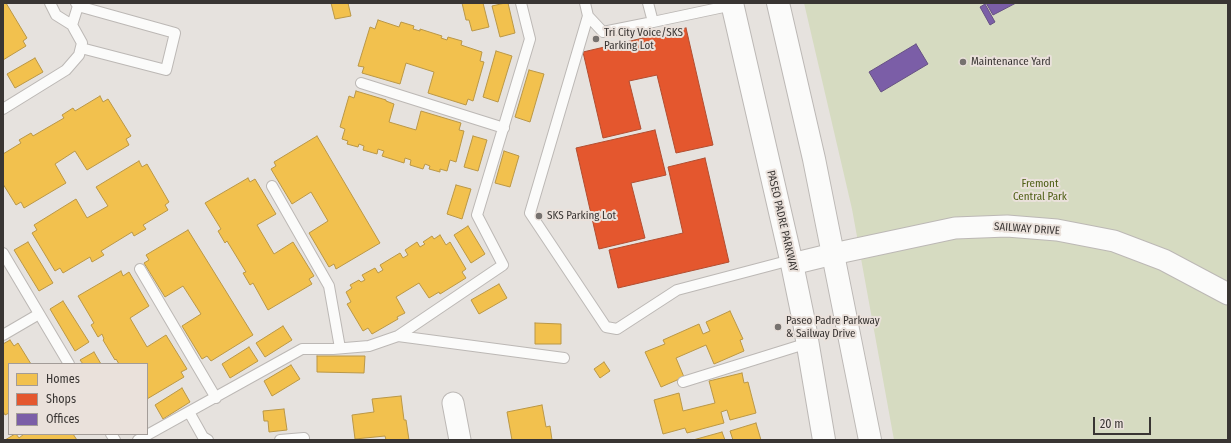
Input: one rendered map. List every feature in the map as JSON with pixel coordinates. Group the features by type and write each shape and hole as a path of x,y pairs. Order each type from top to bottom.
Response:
{"main road":[{"path":"778,3 814,159 870,440"},
{"name":"PASEO PADRE PARKWAY","path":"733,4 792,262 808,343 824,440"}],"street":[{"name":"SAILWAY DRIVE","path":"792,262 955,228 1007,226 1057,230 1114,241 1164,260 1228,294"},
{"path":"453,403 460,440"}],"lane":[{"path":"3,109 66,70 79,56 82,43 72,25 56,15 50,3"},
{"path":"148,435 302,349 369,346 398,336 503,265 477,215 530,40 521,3"},
{"path":"585,3 588,16 530,212 606,327 617,329 677,290 792,262"},
{"path":"648,3 653,22"},
{"path":"72,25 77,4 175,33 166,70 81,48"},
{"path":"588,16 603,32 733,4"},
{"path":"361,83 504,128"},
{"path":"272,186 329,286 340,348"},
{"path":"3,254 68,363"},
{"path":"140,269 216,398"},
{"path":"3,335 39,314"},
{"path":"398,336 564,358"},
{"path":"683,382 808,343"},
{"path":"189,412 203,437 208,440"},
{"path":"138,440 147,435"},
{"path":"280,440 304,438"}],"green space":[{"name":"Fremont Central Park","path":"804,3 1228,3 1228,440 894,440 852,209"}],"building: Homes":[{"path":"3,3 6,3 27,38 23,41 26,46 3,60"},
{"path":"331,3 348,3 351,16 335,19"},
{"path":"462,3 483,3 489,27 472,31 469,20 466,20"},
{"path":"508,3 515,33 500,37 492,6"},
{"path":"378,20 399,27 401,22 414,26 413,29 420,31 420,29 442,36 441,38 447,40 448,37 462,41 461,45 482,52 480,61 484,62 473,101 468,99 466,105 428,93 434,72 406,63 400,84 362,73 364,67 358,66 370,27 375,29"},
{"path":"496,51 512,56 498,102 483,97"},
{"path":"35,58 43,72 15,88 7,74"},
{"path":"529,70 544,74 530,122 515,117"},
{"path":"356,91 394,104 389,122 416,130 421,111 461,123 459,130 464,131 456,162 450,160 447,171 440,169 440,172 429,169 430,166 425,164 423,169 410,165 411,160 405,158 404,163 382,156 384,151 378,149 377,154 363,150 364,146 359,144 358,147 347,144 348,141 342,139 345,129 340,127 349,96 354,98"},
{"path":"100,96 103,102 108,99 131,136 126,139 129,145 87,170 75,151 55,164 66,183 24,208 21,202 16,205 3,184 3,154 21,143 19,140 31,133 33,136 64,118 62,115 73,108 75,111"},
{"path":"317,136 380,243 336,269 334,264 329,267 309,233 328,221 311,192 292,204 271,169 276,166 274,162"},
{"path":"473,136 487,140 478,171 464,167"},
{"path":"504,151 519,156 510,187 495,183"},
{"path":"139,161 142,167 147,164 169,202 165,205 168,210 143,225 146,229 134,236 132,232 101,251 104,255 92,262 90,257 63,273 60,268 55,271 32,233 37,230 34,225 76,199 87,218 108,206 96,187"},
{"path":"248,178 250,182 255,179 276,214 257,225 274,254 293,242 314,276 309,279 312,284 268,310 253,283 250,285 243,273 246,272 227,241 225,243 218,231 221,229 205,203"},
{"path":"456,185 471,189 462,219 447,214"},
{"path":"468,226 485,254 471,263 454,235"},
{"path":"188,230 253,335 211,361 207,356 202,359 182,326 201,314 183,286 165,297 144,263 149,260 146,255"},
{"path":"440,235 446,245 450,242 466,269 462,272 466,278 440,294 439,292 429,298 419,283 396,297 405,313 397,317 398,319 372,334 368,328 363,331 347,304 351,302 346,292 352,288 350,285 359,280 361,282 365,280 362,275 375,268 378,273 383,270 380,265 400,253 403,258 408,255 405,250 417,242 420,247 425,244 423,242 432,236 434,239"},
{"path":"28,242 53,283 39,291 14,250"},
{"path":"121,271 123,276 129,272 149,306 130,318 147,347 166,335 187,369 181,372 184,377 148,398 148,363 118,363 116,359 115,360 103,340 102,334 98,337 91,325 94,323 78,296"},
{"path":"499,284 507,298 479,314 471,300"},
{"path":"63,301 89,342 75,351 50,309"},
{"path":"730,311 743,339 740,340 744,351 714,364 706,345 676,358 684,377 661,387 645,352 665,344 663,340 699,324 703,334 710,331 706,322"},
{"path":"535,323 561,324 561,344 535,344"},
{"path":"283,326 292,340 265,357 256,343"},
{"path":"10,340 14,346 18,343 30,363 8,363 8,414 5,415 3,411 3,344"},
{"path":"249,347 258,361 230,378 222,364"},
{"path":"94,352 100,363 82,363 80,360"},
{"path":"317,356 365,356 364,373 317,372"},
{"path":"604,362 610,371 600,378 594,369"},
{"path":"291,365 300,379 272,396 264,381"},
{"path":"742,373 744,383 748,382 756,413 730,420 727,410 721,412 724,423 687,433 685,428 663,434 654,400 679,393 683,411 715,403 709,381"},
{"path":"182,388 190,402 163,419 155,405"},
{"path":"401,396 404,420 406,420 409,440 386,440 385,436 355,439 352,415 374,412 372,399"},
{"path":"542,405 546,427 550,426 552,440 512,440 507,412"},
{"path":"284,409 287,430 269,432 268,421 264,421 263,411"},
{"path":"756,423 761,440 733,440 730,431"},
{"path":"722,432 725,440 693,440"},
{"path":"13,435 17,435 19,438 23,435 74,435 77,440 5,440"}],"building: Shops":[{"path":"686,28 713,145 676,153 657,75 629,81 641,129 603,138 583,52"},
{"path":"655,130 666,175 631,183 645,238 599,249 576,148"},
{"path":"705,158 729,262 618,288 609,250 683,233 668,167"}],"building: Offices":[{"path":"986,3 1016,3 993,15"},
{"path":"985,4 995,22 990,25 980,7"},
{"path":"916,44 928,64 881,92 869,72"}],"place":[{"name":"Tri City Voice/SKS Parking Lot","path":"596,39"},
{"name":"Maintenance Yard","path":"963,62"},
{"name":"SKS Parking Lot","path":"539,216"},
{"name":"Paseo Padre Parkway & Sailway Drive","path":"778,327"}]}
